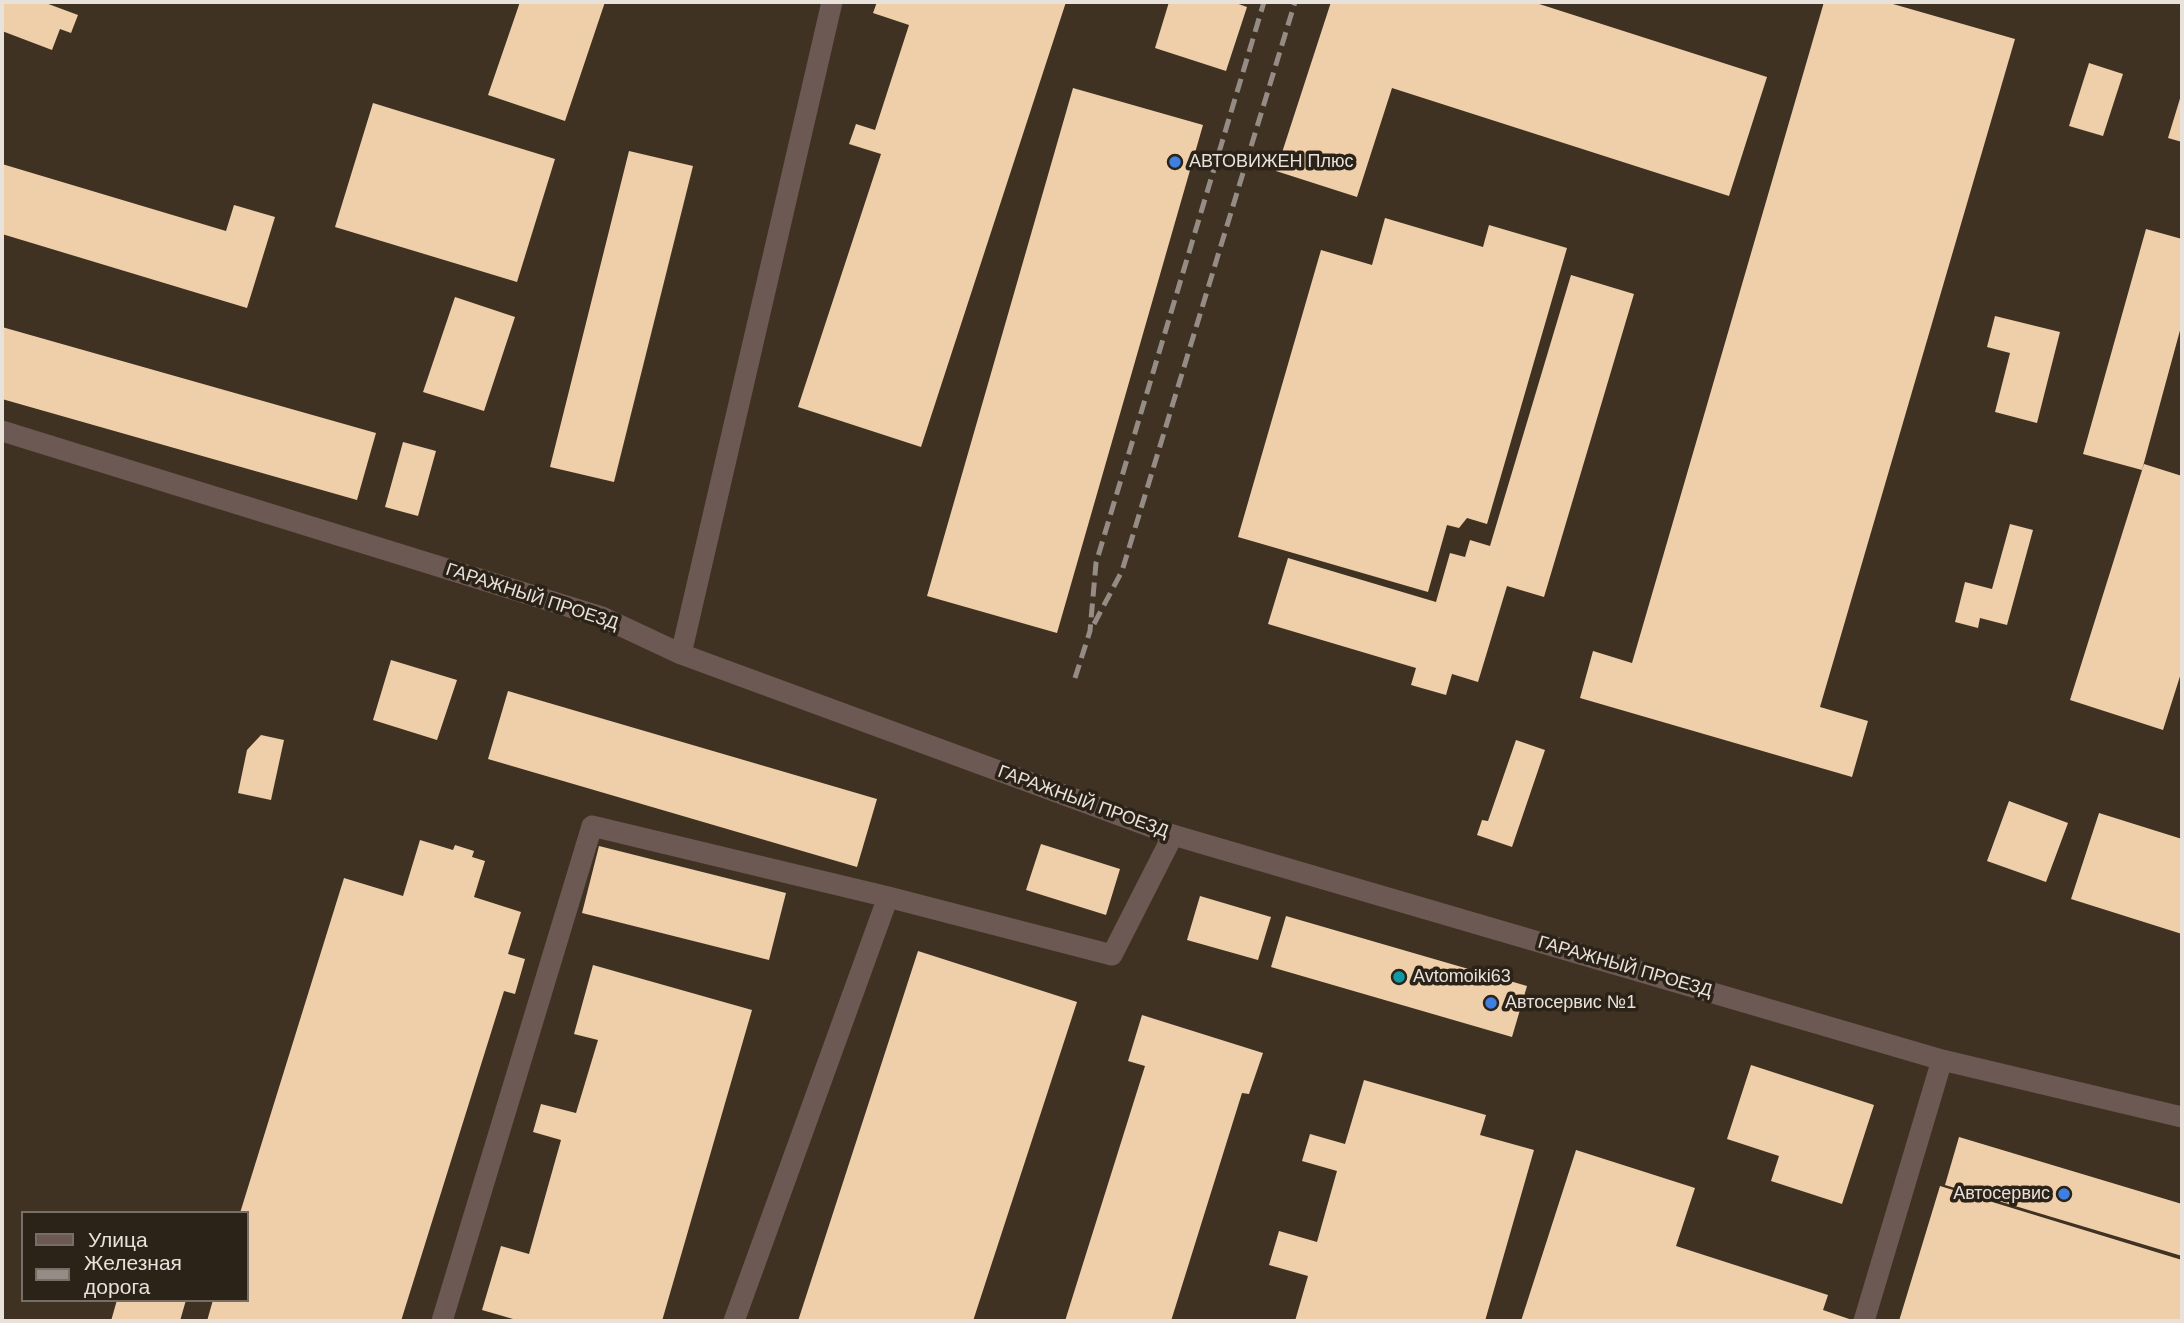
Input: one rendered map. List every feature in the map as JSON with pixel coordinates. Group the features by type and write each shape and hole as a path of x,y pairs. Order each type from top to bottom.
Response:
{"street":[{"path":"681,654 832,2"},
{"name":"ГАРАЖНЫЙ ПРОЕЗД","path":"2,430 602,617 681,654 1173,835 1942,1060 2182,1118"},
{"path":"442,1321 592,826 888,897 1112,955 1173,835"},
{"path":"734,1321 888,897"},
{"path":"1864,1321 1942,1060"}],"shaded area":[{"path":"2,2 2182,2 2182,1321 2,1321"}],"building":[{"path":"2,2 43,2 78,15 71,33 60,29 52,50 2,31"},
{"path":"520,2 605,2 565,121 488,95"},
{"path":"877,2 1066,2 921,447 798,407 881,154 849,144 856,124 875,130 909,25 873,13"},
{"path":"1169,2 1233,2 1247,7 1226,71 1155,48"},
{"path":"1331,2 1533,2 1767,77 1729,196 1392,88 1357,197 1276,171"},
{"path":"1824,2 1886,2 2015,39 1820,707 1868,721 1852,777 1580,698 1593,651 1632,663"},
{"path":"2089,63 2123,74 2103,136 2069,126"},
{"path":"1073,88 1203,125 1057,633 927,596"},
{"path":"2182,92 2182,142 2168,138"},
{"path":"373,103 555,159 517,282 335,227"},
{"path":"629,151 693,166 614,482 550,467"},
{"path":"2,164 226,231 234,205 275,217 247,308 2,234"},
{"path":"1385,218 1483,247 1489,225 1567,248 1487,524 1467,518 1459,528 1447,525 1428,592 1238,537 1321,250 1372,265"},
{"path":"2146,229 2182,239 2182,323 2142,470 2083,454"},
{"path":"1571,275 1634,294 1544,597 1507,586 1478,682 1452,674 1446,695 1411,685 1416,668 1268,624 1288,558 1436,602 1450,553 1465,557 1470,540 1490,546"},
{"path":"455,297 515,317 484,411 423,392"},
{"path":"1995,316 2060,332 2037,423 1995,412 2010,353 1987,347"},
{"path":"2,327 376,433 357,500 2,399"},
{"path":"403,442 436,451 418,516 385,507"},
{"path":"2144,464 2182,476 2182,670 2163,730 2070,700"},
{"path":"2010,524 2033,530 2007,625 1980,618 1978,628 1955,622 1965,582 1992,589"},
{"path":"391,660 457,680 437,740 373,720"},
{"path":"508,691 877,799 857,867 488,759"},
{"path":"261,735 284,740 271,800 238,793 247,750"},
{"path":"1516,740 1545,750 1512,847 1477,835 1482,820 1488,821"},
{"path":"2009,801 2068,823 2046,882 1987,861"},
{"path":"2099,813 2182,839 2182,934 2071,899"},
{"path":"420,840 453,850 455,845 474,851 472,857 485,861 474,897 521,912 508,954 525,959 515,994 504,991 401,1321 207,1321 212,1302 248,1302 248,1211 241,1211 344,878 403,896"},
{"path":"1041,844 1120,869 1106,915 1026,890"},
{"path":"599,846 786,893 769,960 582,913"},
{"path":"1200,896 1271,917 1258,960 1187,940"},
{"name":"Avtomoiki63","path":"1286,916 1527,986 1512,1037 1271,967"},
{"path":"918,951 1077,1002 973,1321 798,1321"},
{"path":"593,965 752,1010 662,1321 520,1321 482,1310 501,1246 529,1254 561,1140 533,1132 541,1104 576,1113 598,1040 574,1034"},
{"path":"1142,1015 1263,1053 1249,1094 1242,1093 1171,1321 1065,1321 1145,1066 1128,1061"},
{"path":"1751,1065 1874,1105 1842,1204 1771,1181 1779,1156 1727,1139"},
{"path":"1364,1080 1486,1115 1480,1135 1534,1150 1485,1321 1295,1321 1308,1276 1269,1265 1279,1231 1317,1242 1337,1171 1302,1161 1310,1134 1345,1144"},
{"name":"Автосервис","path":"1959,1137 2182,1204 2182,1256 1945,1185"},
{"path":"1576,1150 1695,1188 1676,1246 1828,1295 1823,1310 1855,1321 1521,1321"},
{"path":"1940,1186 2182,1260 2182,1321 1899,1321"},
{"path":"116,1302 185,1302 180,1321 111,1321"}],"railway":[{"path":"1075,678 1090,631 1096,563 1264,2"},
{"path":"1094,624 1122,571 1295,2"}],"place":[{"name":"АВТОВИЖЕН Плюс","path":"1175,162"},
{"name":"Avtomoiki63","path":"1399,977"},
{"name":"Автосервис №1","path":"1491,1003"},
{"name":"Автосервис","path":"2064,1194"}]}
